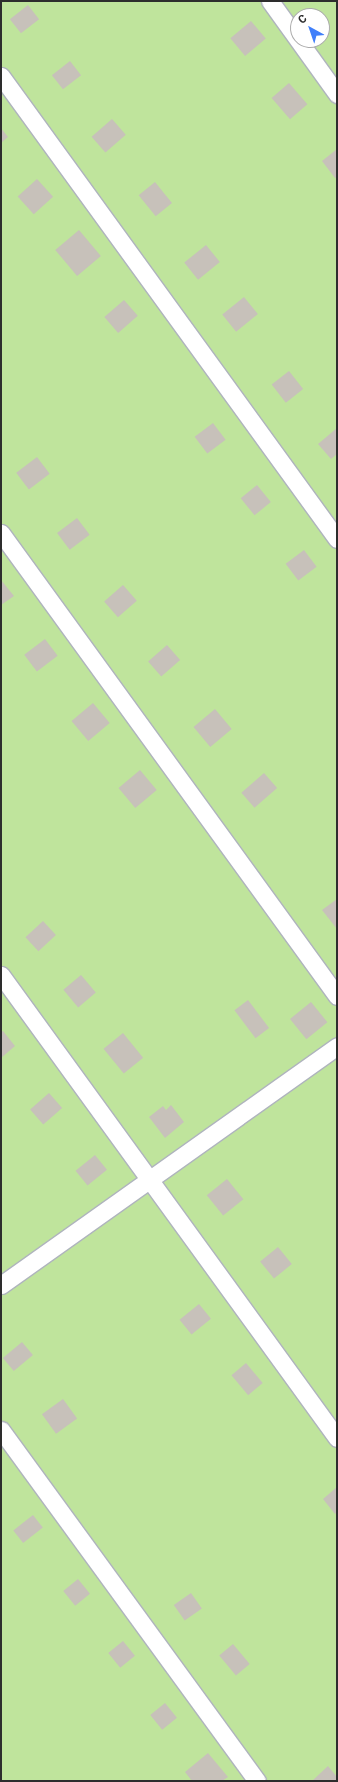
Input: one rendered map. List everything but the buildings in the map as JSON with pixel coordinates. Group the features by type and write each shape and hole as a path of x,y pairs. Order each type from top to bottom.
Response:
{"lane":[{"path":"270,1 337,94"},
{"path":"1,76 337,539"},
{"path":"1,532 337,996"},
{"path":"1,976 337,1438"},
{"path":"1,1285 337,1046"},
{"path":"1,1430 257,1781"}],"green space":[{"path":"1,1 337,1 337,1781 1,1781"}]}
